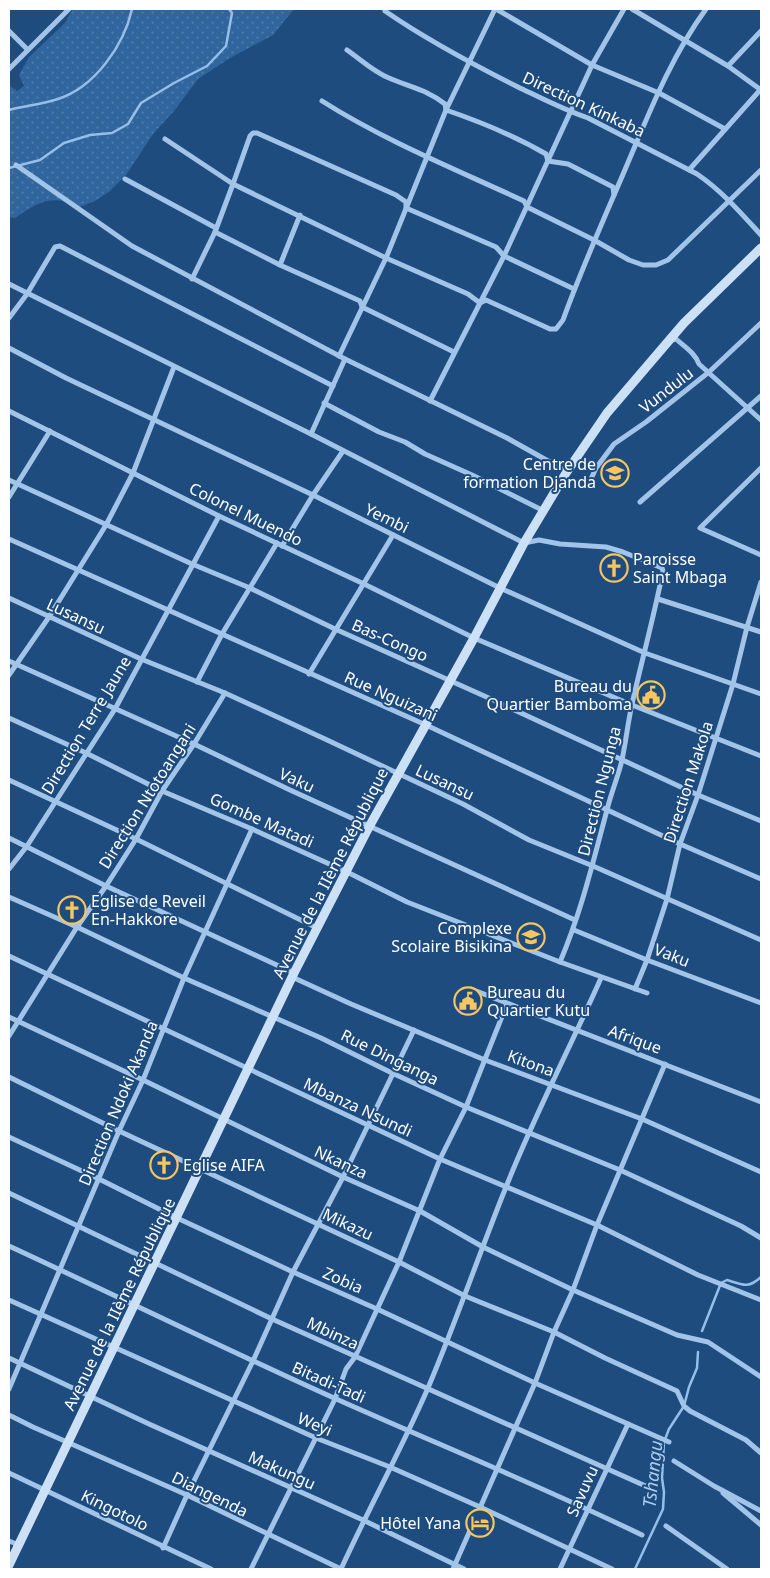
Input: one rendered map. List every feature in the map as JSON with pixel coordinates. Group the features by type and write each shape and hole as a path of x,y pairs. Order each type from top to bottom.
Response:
{"street":[{"path":"9,69 69,9"},
{"path":"339,356 386,258 446,110 495,9 592,65 659,94 725,129"},
{"path":"430,401 504,256 592,65 624,9"},
{"path":"632,9 685,39 761,89 689,170"},
{"path":"480,303 486,300 550,329 556,329 563,320 594,240 659,94 685,39 706,9"},
{"name":"Direction Kinkaba","path":"385,11 422,36 470,62 570,112 588,118 637,142 711,183 761,235"},
{"path":"9,31 27,49"},
{"path":"728,66 761,31"},
{"path":"347,50 388,78 422,89 439,99 445,104 446,110"},
{"path":"322,101 353,120 427,158 524,201 526,207 594,240 629,260 643,265 656,265 668,260 761,170"},
{"path":"446,110 480,121 536,148 546,154 548,160"},
{"path":"192,279 234,184 250,136 257,133 396,195 406,202 406,208"},
{"path":"165,139 234,184 386,258 468,294 480,303"},
{"path":"548,160 568,164 612,187 614,195"},
{"path":"16,165 132,246 339,356 507,438 566,472 569,470"},
{"path":"125,179 280,266 360,301 362,307 454,352"},
{"path":"406,208 496,247 504,256 574,288"},
{"path":"280,266 300,216"},
{"path":"9,318 27,294 52,251 55,247 60,246 333,386"},
{"name":"Avenue de la IIème République","path":"9,1565 177,1218 222,1119 293,975 369,826 474,638 524,543 602,419 668,341 761,248"},
{"path":"9,284 524,543"},
{"name":"Vundulu","path":"591,479 596,468 614,444 646,422 709,372 761,322"},
{"path":"668,341 676,339 696,357 699,364 761,420"},
{"name":"Yembi","path":"9,348 66,378 313,495 500,588 645,653 761,694"},
{"path":"310,434 345,359"},
{"path":"9,675 49,617 106,525 133,473 174,367"},
{"path":"640,502 761,396"},
{"path":"324,403 379,432 405,442 425,454 544,511"},
{"name":"Colonel Muendo","path":"9,411 219,516 474,638 632,705 761,756"},
{"path":"9,497 50,432"},
{"path":"197,682 222,634 250,588 343,451"},
{"path":"761,468 700,528 761,554"},
{"name":"Bas-Congo","path":"9,480 192,564 250,588 335,629 698,795 761,821"},
{"name":"Direction Terre Jaune","path":"9,869 115,709 219,516"},
{"path":"308,674 393,535"},
{"name":"Rue Nguizani","path":"9,539 426,725 680,844 761,879"},
{"name":"Direction Ngunga","path":"524,543 539,540 560,544 606,547 662,568 663,571 658,599 646,640 645,653 632,705 622,760 607,809 593,866 575,920 574,930 560,962"},
{"name":"Direction Makola","path":"635,989 647,960 667,899 680,844 698,795 733,684 747,627 761,582"},
{"name":"Lusansu","path":"9,598 141,659 224,693 463,804 529,840 761,940"},
{"path":"658,599 761,632"},
{"name":"Vaku","path":"9,661 194,744 290,790 575,920"},
{"name":"Direction Ntotoangani","path":"9,1036 77,927 136,839 162,791 194,744 224,693"},
{"name":"Gombe Matadi","path":"9,718 86,753 162,791 252,829 407,902 601,978 647,993"},
{"path":"9,780 136,839 317,928"},
{"name":"Direction Ndoki Akanda","path":"9,1389 119,1131 143,1080 184,978 252,829"},
{"name":"Kitona","path":"9,838 351,1004 485,1060 642,1119 761,1172"},
{"name":"Rue Dinganga","path":"9,897 184,978 273,1016 466,1107 620,1170 741,1226 761,1238"},
{"name":"Vaku","path":"574,930 647,960 761,1002"},
{"name":"Mbanza Nsundi","path":"9,956 440,1159 597,1225 698,1275 761,1300"},
{"path":"341,1569 428,1388 529,1132 578,1032 601,978"},
{"name":"Afrique","path":"472,989 761,1102"},
{"path":"251,1569 316,1438 346,1370 355,1357 399,1262 440,1159 466,1107 507,1004"},
{"name":"Nkanza","path":"9,1017 343,1177 420,1211 483,1247 573,1290 677,1335 708,1342 761,1377"},
{"path":"163,1548 186,1495 253,1360 293,1272 343,1177 414,1030"},
{"path":"454,1567 536,1383 554,1332 573,1290 597,1225 665,1064"},
{"name":"Mikazu","path":"9,1078 399,1262 465,1296 554,1332 677,1391 684,1406 690,1411 746,1440 761,1452"},
{"name":"Zobia","path":"9,1137 293,1272 669,1442"},
{"name":"Mbinza","path":"9,1193 272,1319 650,1488"},
{"name":"Bitadi-Tadi","path":"9,1246 134,1306 335,1398 498,1468 642,1535"},
{"name":"Weyi","path":"9,1300 316,1438 390,1467 480,1507 612,1569"},
{"name":"Makungu","path":"9,1358 290,1488 364,1520 454,1567 464,1569"},
{"name":"Diangenda","path":"9,1415 186,1495 341,1569"},
{"name":"Savuvu","path":"560,1569 606,1467 628,1424"},
{"path":"674,1461 714,1486 761,1511"},
{"name":"Kingotolo","path":"9,1473 163,1548 211,1569"},
{"path":"714,1486 761,1525"},
{"path":"666,1526 727,1569"},
{"path":"9,1541 19,1546"}],"shaded area":[{"path":"73,9 294,9 273,35 230,58 198,79 174,111 153,134 126,175 110,191 95,201 79,207 53,200 38,204 15,218 9,217 9,85 17,91 24,86 19,75 29,57 65,23"}],"waterway":[{"path":"9,110 58,99 84,85 96,75 115,50 128,23 132,9"},
{"path":"9,168 40,160 64,143 90,135 112,133 128,124 141,103 207,66 226,46 232,13 229,9"},
{"name":"Tshangu","path":"702,1331 721,1283 727,1280 749,1285 761,1277"},
{"name":"Tshangu","path":"635,1569 663,1509 664,1442 669,1429 684,1406 697,1368 698,1352"}],"place":[{"name":"Centre de formation Djanda","path":"615,473"},
{"name":"Paroisse Saint Mbaga","path":"614,568"},
{"name":"Bureau du Quartier Bamboma","path":"651,695"},
{"name":"Eglise de Reveil En-Hakkore","path":"72,910"},
{"name":"Complexe Scolaire Bisikina","path":"531,937"},
{"name":"Bureau du Quartier Kutu","path":"468,1001"},
{"name":"Eglise AIFA","path":"164,1165"},
{"name":"Hôtel Yana","path":"480,1523"}]}
